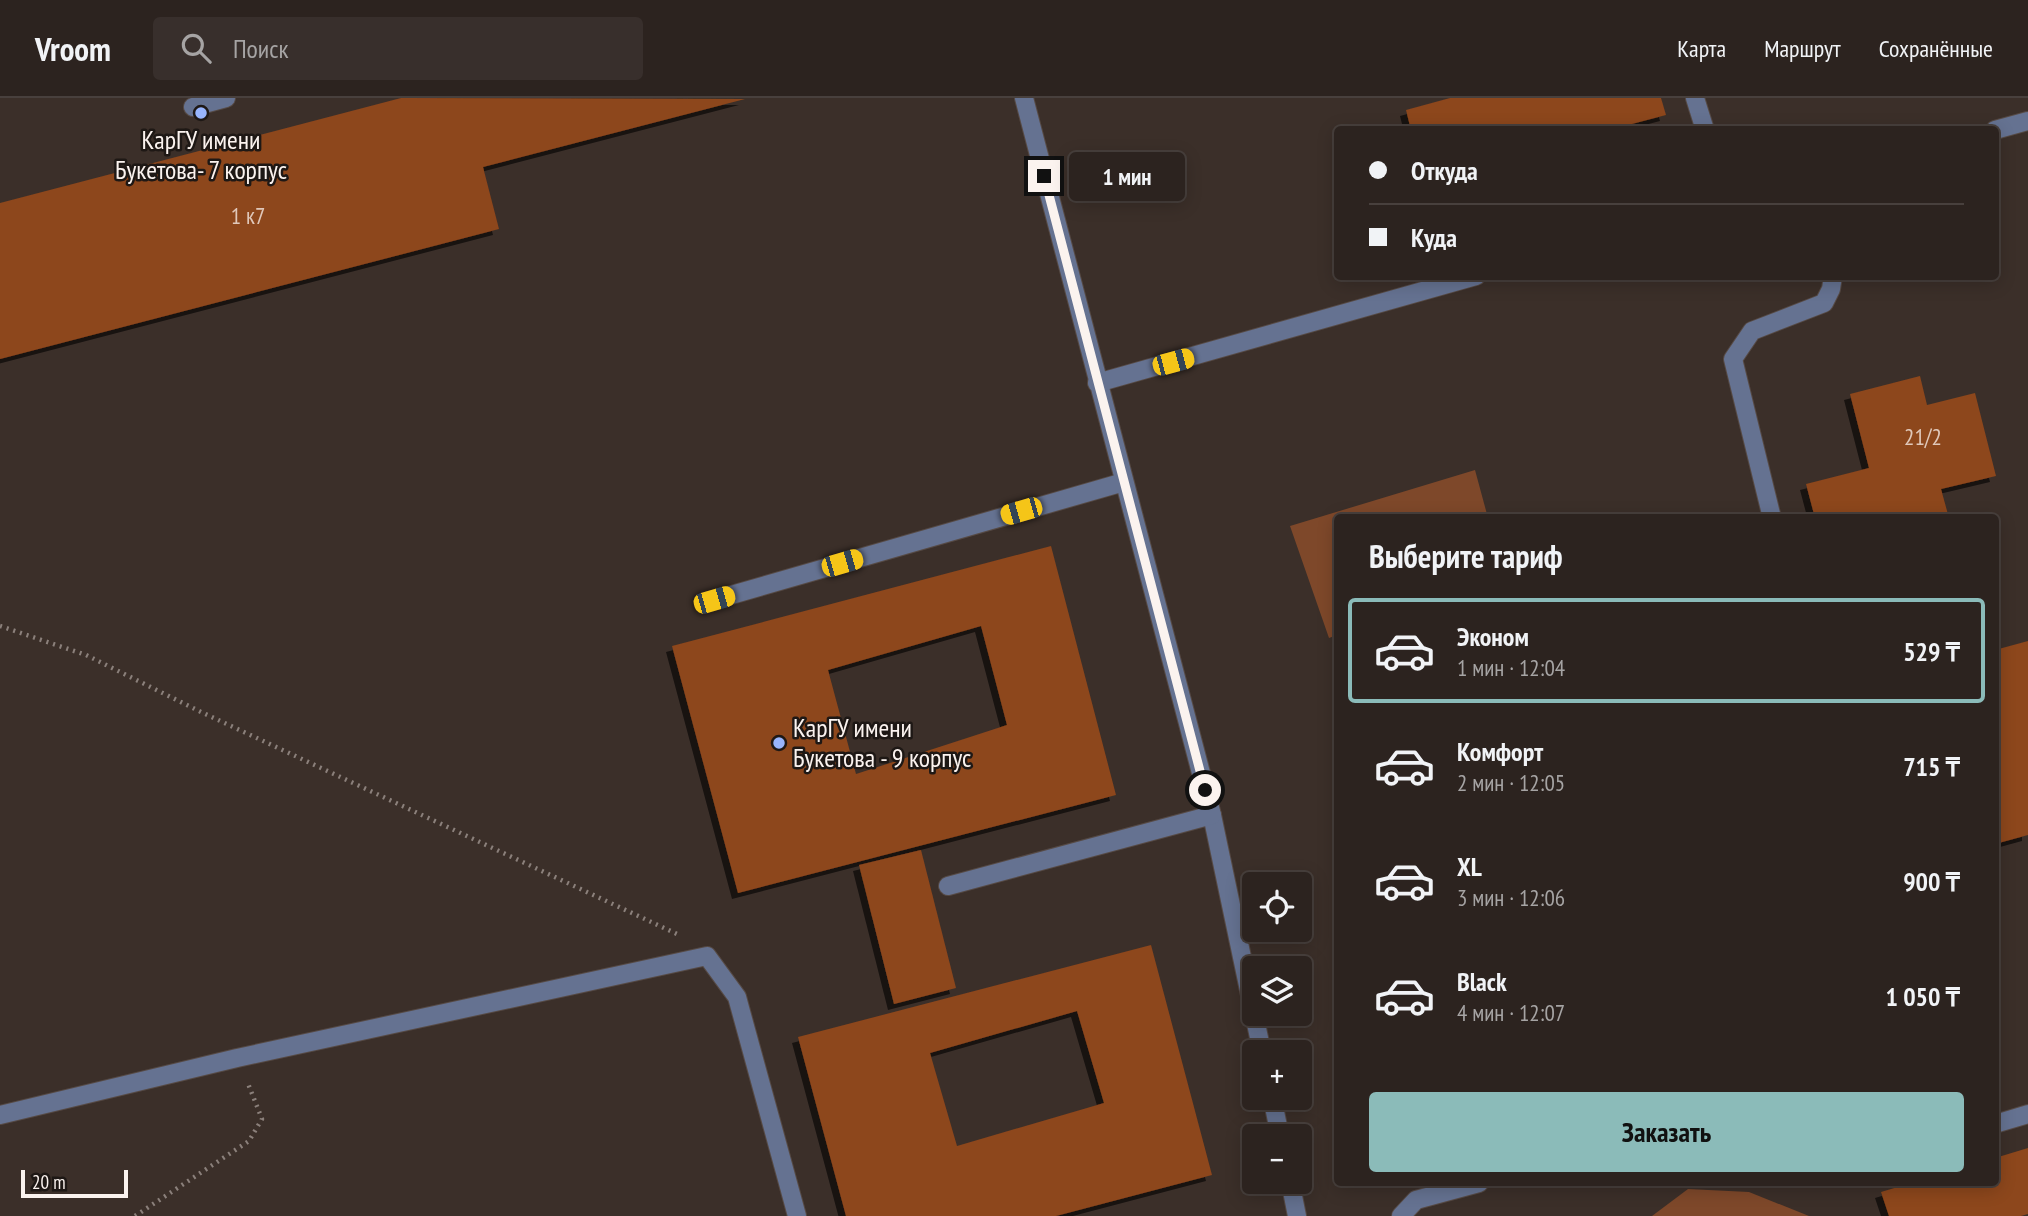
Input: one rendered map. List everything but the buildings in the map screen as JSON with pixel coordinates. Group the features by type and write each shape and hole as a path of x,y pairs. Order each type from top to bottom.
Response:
{"lane":[{"path":"192,107 226,98"},
{"path":"1024,98 1212,815 1259,1040"},
{"path":"1695,98 1703,126"},
{"path":"1999,129 2028,121"},
{"path":"1097,383 1462,280"},
{"path":"1771,514 1733,359 1752,331 1824,303 1832,280"},
{"path":"714,600 1124,482"},
{"path":"948,886 1212,815"},
{"path":"0,1115 237,1058 707,956 737,997 797,1216"},
{"path":"1999,1123 2028,1114"},
{"path":"1401,1216 1416,1200 1468,1186"},
{"path":"1293,1194 1297,1216"}],"path":[{"path":"0,626 86,655 201,712 684,937 707,956"},
{"path":"135,1216 249,1141 262,1119 237,1058"}],"shaded area":[{"path":"1475,470 1487,514 1334,514 1334,636 1329,638 1290,526"},
{"path":"1688,1189 1749,1192 1809,1216 1652,1216"}],"place":[{"name":"КарГУ имени Букетова- 7 корпус","path":"201,113"},
{"name":"КарГУ имени Букетова - 9 корпус","path":"779,743"}],"route":[{"path":"1044,176 1205,790"}]}
